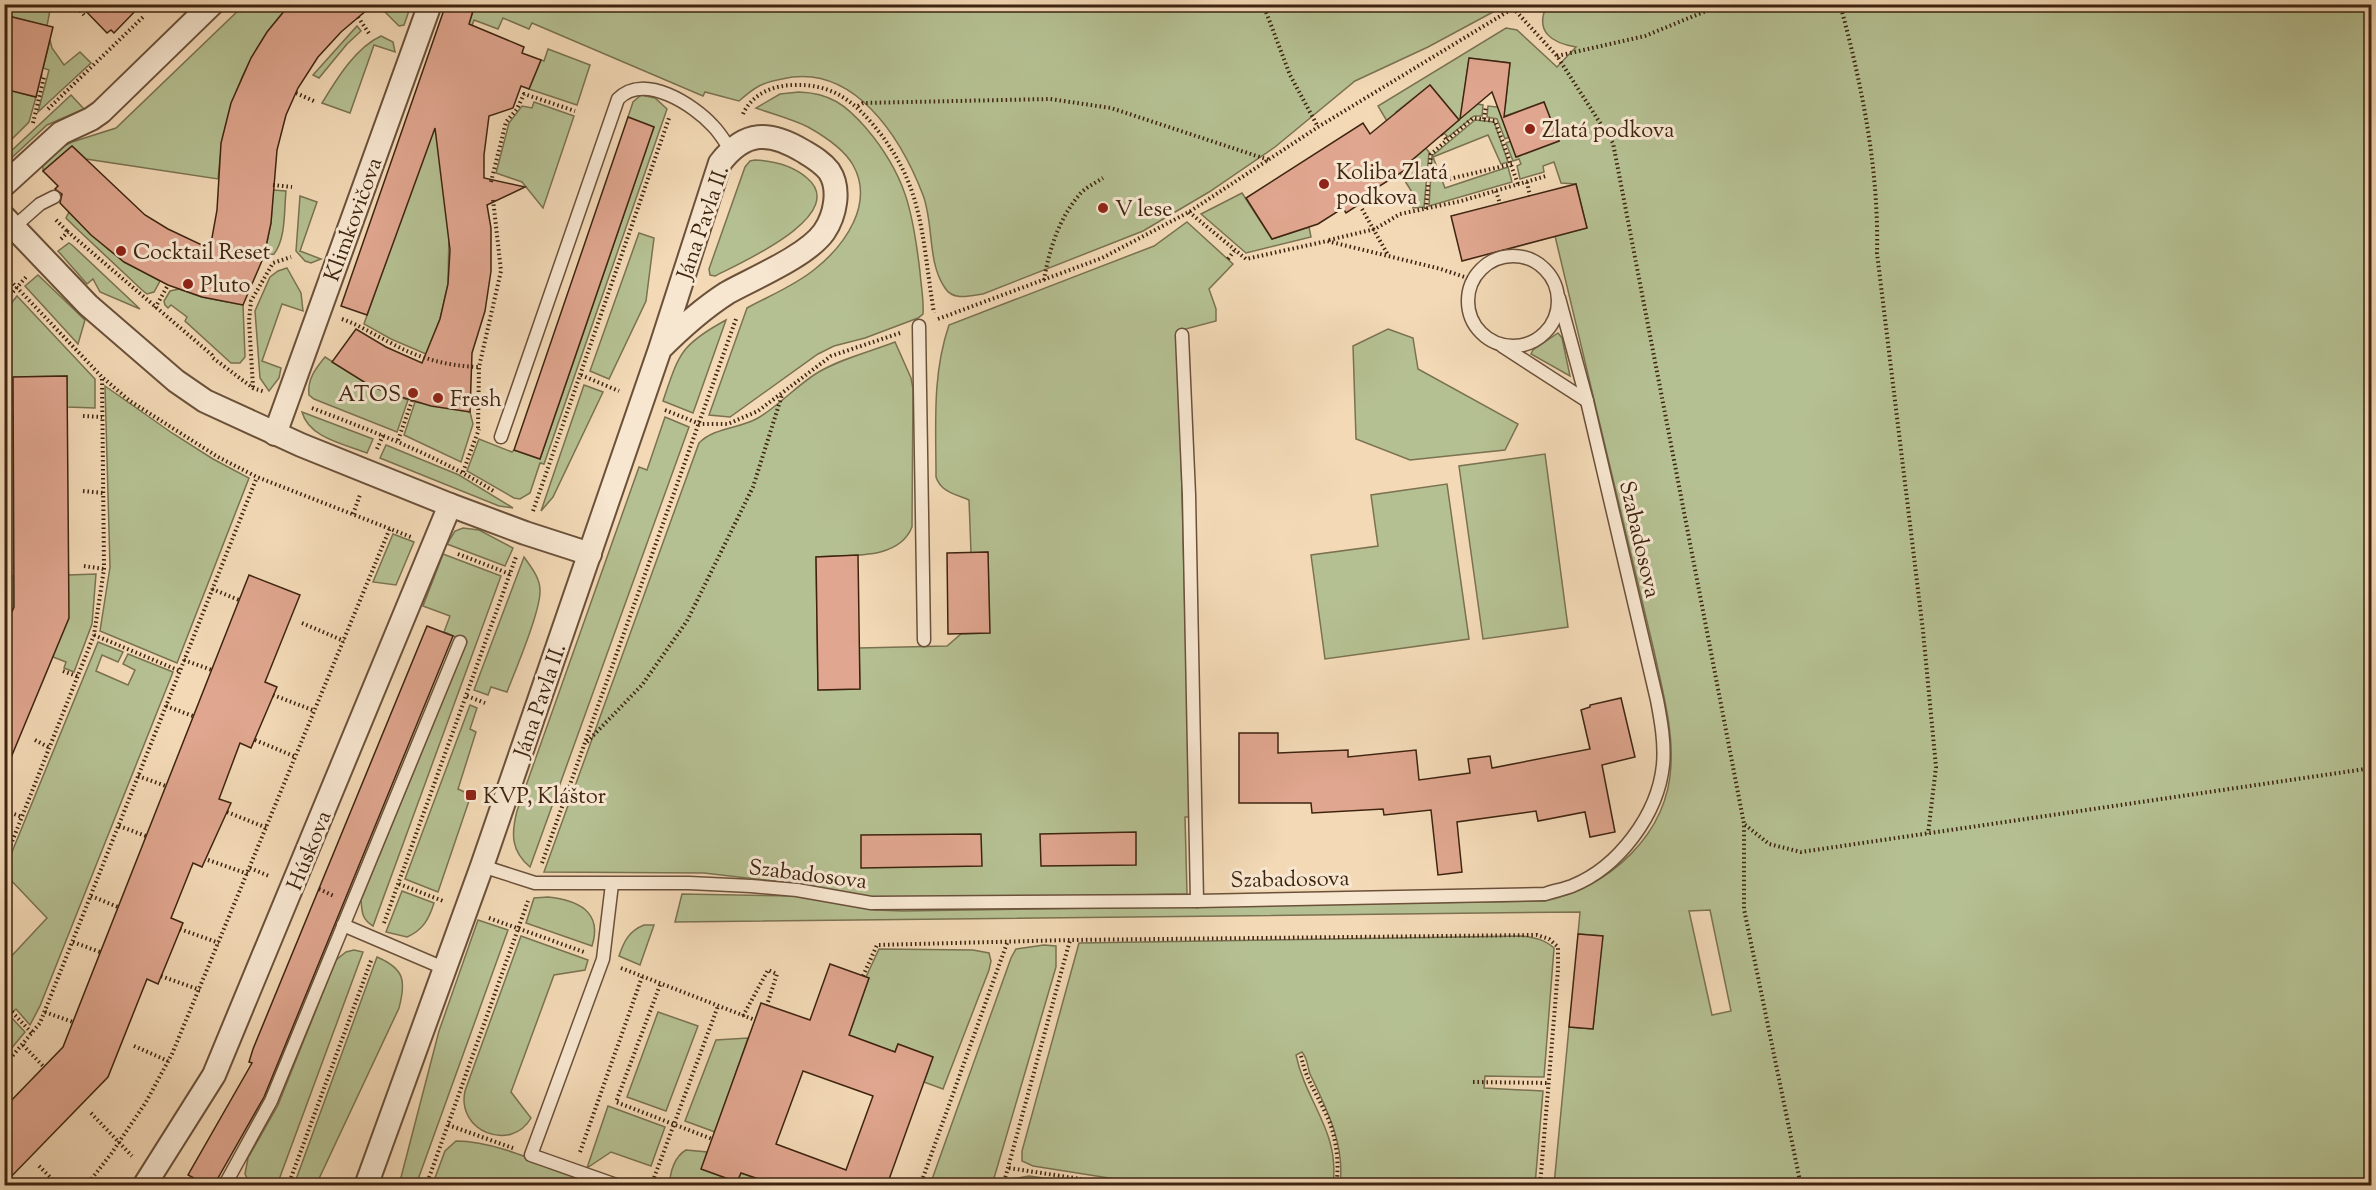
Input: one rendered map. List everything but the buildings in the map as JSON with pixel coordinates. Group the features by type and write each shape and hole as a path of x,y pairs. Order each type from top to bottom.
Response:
{"street":[{"path":"4,185 61,133 101,112 212,4"},
{"name":"Klimkovičova","path":"275,434 430,4"},
{"name":"Jána Pavla II.","path":"366,1185 482,866 660,349 720,163 733,147 763,136 788,142 819,161 830,172 835,187 832,219 823,234 809,247 749,281 696,315 660,349"},
{"path":"9,222 88,305 176,381 205,401 275,434 450,504 525,533 590,554"},
{"name":"Húskova","path":"144,1185 214,1075 450,504"}],"lane":[{"path":"501,437 615,104 623,94 636,88 658,91 676,99 706,120 733,147"},
{"path":"9,222 54,197"},
{"path":"1501,345 1529,344 1542,337 1557,314 1559,298 1556,284 1548,271 1536,261 1523,256 1508,255 1493,260 1481,268 1473,280 1468,300 1472,319 1489,339 1587,401"},
{"name":"Szabadosova","path":"482,866 535,883 689,883 751,886 797,890 871,903 1197,901 1545,894 1574,885 1618,854 1638,831 1649,813 1659,789 1663,765 1663,738 1657,700 1587,401 1559,298"},
{"path":"919,326 924,640"},
{"path":"1182,335 1189,495 1197,901"},
{"path":"227,1180 271,1101 460,642"},
{"path":"612,884 603,959 531,1155 619,1185"},
{"path":"343,925 446,969"}],"path":[{"path":"74,4 84,15"},
{"path":"1263,4 1290,75 1318,127"},
{"path":"733,147 748,104 759,94 779,86 814,85 835,91 858,106 895,152 912,188 922,226 936,320 1102,258 1189,212 1318,127 1520,4"},
{"path":"1557,56 1645,36 1723,4"},
{"path":"1840,4 1858,71 1878,210 1877,253 1923,631 1936,767 1928,834"},
{"path":"1513,8 1557,56 1613,143 1744,824 1744,909 1801,1185"},
{"path":"26,130 143,17"},
{"path":"358,17 370,35"},
{"path":"32,124 44,77 41,76"},
{"path":"296,93 316,102"},
{"path":"491,182 506,122 517,109 524,94 575,111"},
{"path":"288,1185 467,696 676,99"},
{"path":"858,106 863,103 1050,99 1111,108 1270,160"},
{"path":"1484,119 1485,105"},
{"path":"1426,209 1431,154 1473,118 1495,121 1518,184"},
{"path":"1442,134 1447,140"},
{"path":"1503,141 1510,138"},
{"path":"1445,180 1512,164"},
{"path":"1189,212 1246,259 1375,229 1400,214 1496,191 1546,176"},
{"path":"1044,281 1048,258 1061,223 1080,193 1102,178"},
{"path":"1527,182 1530,196"},
{"path":"273,185 292,187"},
{"path":"1496,191 1500,204"},
{"path":"463,472 478,428 479,367 501,271 493,199"},
{"path":"1362,209 1388,255"},
{"path":"4,302 68,232 213,358 253,388 398,440 463,472 502,496"},
{"path":"1327,241 1441,269 1473,280"},
{"path":"1228,259 1234,251"},
{"path":"253,388 249,321 251,301 273,262 291,257"},
{"path":"4,274 102,377 130,401 218,457 258,477 390,528 200,990 168,1062 146,1102 86,1185"},
{"path":"426,1185 700,424 749,281"},
{"path":"155,308 168,285"},
{"path":"245,301 251,301"},
{"path":"349,321 424,358 442,364 479,367"},
{"path":"581,375 700,424 728,424 758,411 782,394 800,377 831,356 919,326"},
{"path":"4,862 94,635 104,569 102,377"},
{"path":"584,745 642,685 687,621 753,487 782,394"},
{"path":"398,440 412,401"},
{"path":"470,409 478,409"},
{"path":"83,416 102,417"},
{"path":"4,417 14,417"},
{"path":"478,428 501,437"},
{"path":"4,1066 33,1034 45,1012 258,477"},
{"path":"4,491 14,491"},
{"path":"83,491 104,493"},
{"path":"84,566 104,569"},
{"path":"4,567 14,567"},
{"path":"212,589 239,600"},
{"path":"302,623 344,641"},
{"path":"94,635 180,671"},
{"path":"184,660 212,670"},
{"path":"63,671 79,677"},
{"path":"273,695 315,711"},
{"path":"467,696 485,703"},
{"path":"166,706 194,716"},
{"path":"35,740 50,748"},
{"path":"255,740 296,757"},
{"path":"1744,824 1769,844 1801,852 2372,768"},
{"path":"138,776 166,786"},
{"path":"6,811 22,817"},
{"path":"227,812 267,828"},
{"path":"119,826 146,836"},
{"path":"208,860 248,874"},
{"path":"399,884 603,959 660,985 755,1020"},
{"path":"319,889 339,898"},
{"path":"91,896 118,907"},
{"path":"180,929 219,943"},
{"path":"863,976 877,945 1070,940 1537,935 1549,939 1558,947 1540,1185"},
{"path":"1003,1185 1070,940"},
{"path":"73,942 100,952"},
{"path":"920,1185 1007,943"},
{"path":"743,1016 768,970 777,974 767,1005"},
{"path":"161,976 200,990"},
{"path":"573,1170 642,977"},
{"path":"660,985 616,1102 712,1139"},
{"path":"651,1185 718,1006"},
{"path":"12,1012 33,1034"},
{"path":"45,1012 73,1022"},
{"path":"23,1045 44,1066"},
{"path":"134,1046 168,1062"},
{"path":"1301,1056 1306,1078 1326,1114 1333,1133 1337,1158 1336,1185"},
{"path":"1473,1082 1548,1083"},
{"path":"91,1113 120,1141"},
{"path":"448,1125 531,1155"},
{"path":"39,1166 59,1185"},
{"path":"1009,1168 1126,1185"}],"green space":[{"path":"4,5 51,5 47,26 5,15"},
{"path":"244,5 290,5 260,43 239,85 225,131 218,179 86,159 72,146 43,171 43,166 62,147 116,128"},
{"path":"378,5 411,5 404,25 399,26"},
{"path":"464,5 1506,5 1428,47 1355,81 1275,147 1209,192 1143,231 983,294 962,297 948,292 939,278 923,195 902,150 871,109 852,93 831,82 808,77 782,79 763,84 739,101 705,92 703,96 532,23 529,29 503,18 498,29 474,20 470,31 449,232 448,284 440,319 426,354 364,324 474,9"},
{"path":"1547,5 2371,5 2371,1185 1554,1185 1569,1027 1593,1029 1602,936 1578,934 1580,912 675,922 682,894 795,896 875,910 903,911 1545,901 1592,884 1631,854 1647,835 1659,813 1667,790 1671,765 1670,736 1654,651 1555,236 1587,228 1576,184 1561,183 1554,162 1543,166 1544,172 1520,179 1517,166 1521,164 1519,159 1513,161 1506,143 1511,141 1517,157 1559,141 1544,102 1502,117 1509,137 1505,139 1497,119 1487,117 1488,106 1505,108 1510,63 1469,58 1463,102 1483,105 1482,116 1474,116 1448,137 1444,133 1459,120 1430,85 1396,112 1429,152 1424,207 1413,208 1415,197 1400,173 1413,165 1378,106 1506,28 1517,30 1557,67 1576,47 1560,43 1548,35 1544,29 1544,14","holes":["1710,910 1731,1011 1712,1015 1689,911"]},
{"path":"357,26 361,31 319,78 313,75"},
{"path":"381,36 393,42 395,52 374,45 350,113 322,103 355,56"},
{"path":"50,40 52,48 64,65 80,52 91,63 38,112 49,70 43,68"},
{"path":"548,49 590,65 577,105 529,89"},
{"path":"5,89 36,97 29,122 5,146"},
{"path":"799,92 829,98 851,113 880,145 899,178 914,231 923,314 918,318 865,338 834,346 818,354 730,417 709,415 747,308 799,280 826,260 846,236 858,209 859,180 853,165 839,148 808,127 756,108 780,94"},
{"path":"71,95 84,109 47,125 6,163 8,154"},
{"path":"641,95 655,98 667,109 544,464 540,463 530,493 520,499 514,498 467,471 479,439 512,452 514,450 540,459 654,127 628,117 633,102"},
{"path":"534,102 574,116 543,208 522,182 496,173 509,123 522,106 532,108"},
{"path":"1475,120 1494,122 1508,162 1501,164 1488,135 1433,157 1445,188 1508,167 1512,182 1429,206 1432,156"},
{"path":"750,161 783,164 807,178 817,192 814,207 803,222 786,236 745,261 715,276 710,275 709,269 745,167"},
{"path":"273,190 286,191 284,224 278,248 274,254 264,256 271,223"},
{"path":"1242,193 1272,239 1309,227 1311,237 1246,253 1201,214"},
{"path":"300,196 317,202 300,251 321,259 311,263 305,261 296,251"},
{"path":"69,212 109,250 160,281 154,292 147,294 142,290 75,227 66,218"},
{"path":"1187,222 1233,264 1209,289 1216,309 1216,321 1178,331 1190,817 1185,817 1187,894 862,897 791,883 704,873 544,872 699,443 712,434 758,418 809,378 826,368 895,342 911,378 913,389 912,527 905,538 895,546 883,551 870,554 816,557 818,690 860,689 859,648 947,646 961,634 989,633 988,552 971,553 969,500 945,489 936,477 937,381 949,325 1154,246"},
{"path":"639,233 654,238 646,301 609,379 590,371"},
{"path":"69,243 140,309 100,292 93,279 87,284 58,251"},
{"path":"287,268 301,293 303,311 282,304 262,361 281,368 279,378 269,391 260,378 255,311 270,277"},
{"path":"38,275 85,320 78,344 25,286"},
{"path":"179,289 202,297 243,305 245,357 240,363 231,363 185,321 187,317 171,305 168,308 165,305 164,301 170,291"},
{"path":"17,296 95,379 95,408 67,407 67,376 14,377 14,403 6,404 5,411 5,311"},
{"path":"726,320 693,413 663,401 683,352 699,337"},
{"path":"1388,329 1413,338 1418,369 1518,424 1505,450 1410,460 1356,439 1353,346"},
{"path":"1558,333 1562,338 1570,376 1531,354 1533,350"},
{"path":"325,357 369,385 408,400 397,432 309,395 311,379"},
{"path":"584,385 603,392 553,497 541,511"},
{"path":"105,386 172,433 249,478 177,663 100,631 110,567"},
{"path":"415,402 470,412 473,424 461,462 404,435"},
{"path":"302,412 373,439 367,453 320,434 306,421"},
{"path":"665,417 689,427 530,867 519,855 514,842 517,811 639,467 647,470"},
{"path":"386,445 459,475 513,508 499,506 380,458"},
{"path":"1545,454 1568,627 1483,639 1459,466"},
{"path":"1447,484 1469,639 1325,659 1311,555 1378,546 1371,495"},
{"path":"463,528 479,530 513,548 505,566 447,544 455,531"},
{"path":"393,534 414,542 396,585 373,582"},
{"path":"443,554 501,576 373,926 363,915 361,900 467,642 444,632 450,616 423,606"},
{"path":"524,557 535,573 540,586 536,611 507,692 491,687 488,695 474,690"},
{"path":"5,572 7,576 14,576 14,607 5,630"},
{"path":"96,574 92,624 74,672 64,668 66,662 53,657 68,575"},
{"path":"98,642 123,652 118,662 102,655 96,671 128,685 135,670 123,664 128,654 173,672 40,1006 30,1025 16,1009 9,1015 25,1032 5,1056 5,963 47,918 5,874 5,869"},
{"path":"470,705 477,708 470,729 476,732 458,789 471,795 438,892 405,879"},
{"path":"402,891 434,903 425,923 407,937 386,932"},
{"path":"548,897 569,901 591,916 594,924 592,946 526,923 534,898"},
{"path":"478,920 508,930 416,1185 399,1185 439,1031"},
{"path":"644,925 654,925 640,965 619,956 628,937 634,930"},
{"path":"521,936 588,960 585,970 554,975 511,1092 531,1118 522,1129 511,1134 499,1135 487,1133 469,1117 464,1105 465,1091"},
{"path":"1522,936 1543,941 1554,948 1544,1077 1485,1076 1484,1088 1543,1091 1535,1185 1340,1185 1340,1155 1337,1141 1302,1052 1296,1055 1301,1072 1332,1149 1333,1185 1153,1185 1033,1166 1022,1161 1022,1151 1079,943"},
{"path":"1044,945 1056,946 1056,967 992,1185 930,1185 1011,958 1016,949"},
{"path":"879,949 973,950 989,953 991,961 989,970 943,1089 924,1082 933,1057 898,1044 895,1052 849,1035 869,978 866,977"},
{"path":"354,950 363,952 277,1185 246,1185 249,1182 245,1174 248,1158 278,1105 336,960 346,952"},
{"path":"377,957 393,966 401,977 402,990 399,1008 316,1185 294,1185"},
{"path":"658,1012 698,1026 666,1111 627,1097"},
{"path":"748,1038 715,1132 685,1121 716,1040"},
{"path":"608,1106 665,1127 651,1166 611,1152 587,1168"},
{"path":"456,1141 504,1149 582,1179 580,1186 432,1186 445,1151"},
{"path":"686,1150 707,1152 702,1169 737,1182 741,1173 762,1180 760,1185 670,1186 674,1165"},
{"path":"1029,1176 1095,1185 1006,1185 1011,1179"}],"place":[{"name":"Zlatá podkova","path":"1530,129"},
{"name":"Koliba Zlatá podkova","path":"1324,184"},
{"name":"V lese","path":"1103,208"},
{"name":"Cocktail Reset","path":"121,251"},
{"name":"Pluto","path":"188,284"},
{"name":"ATOS","path":"413,393"},
{"name":"Fresh","path":"438,398"},
{"name":"KVP, Kláštor","path":"471,795"}]}
